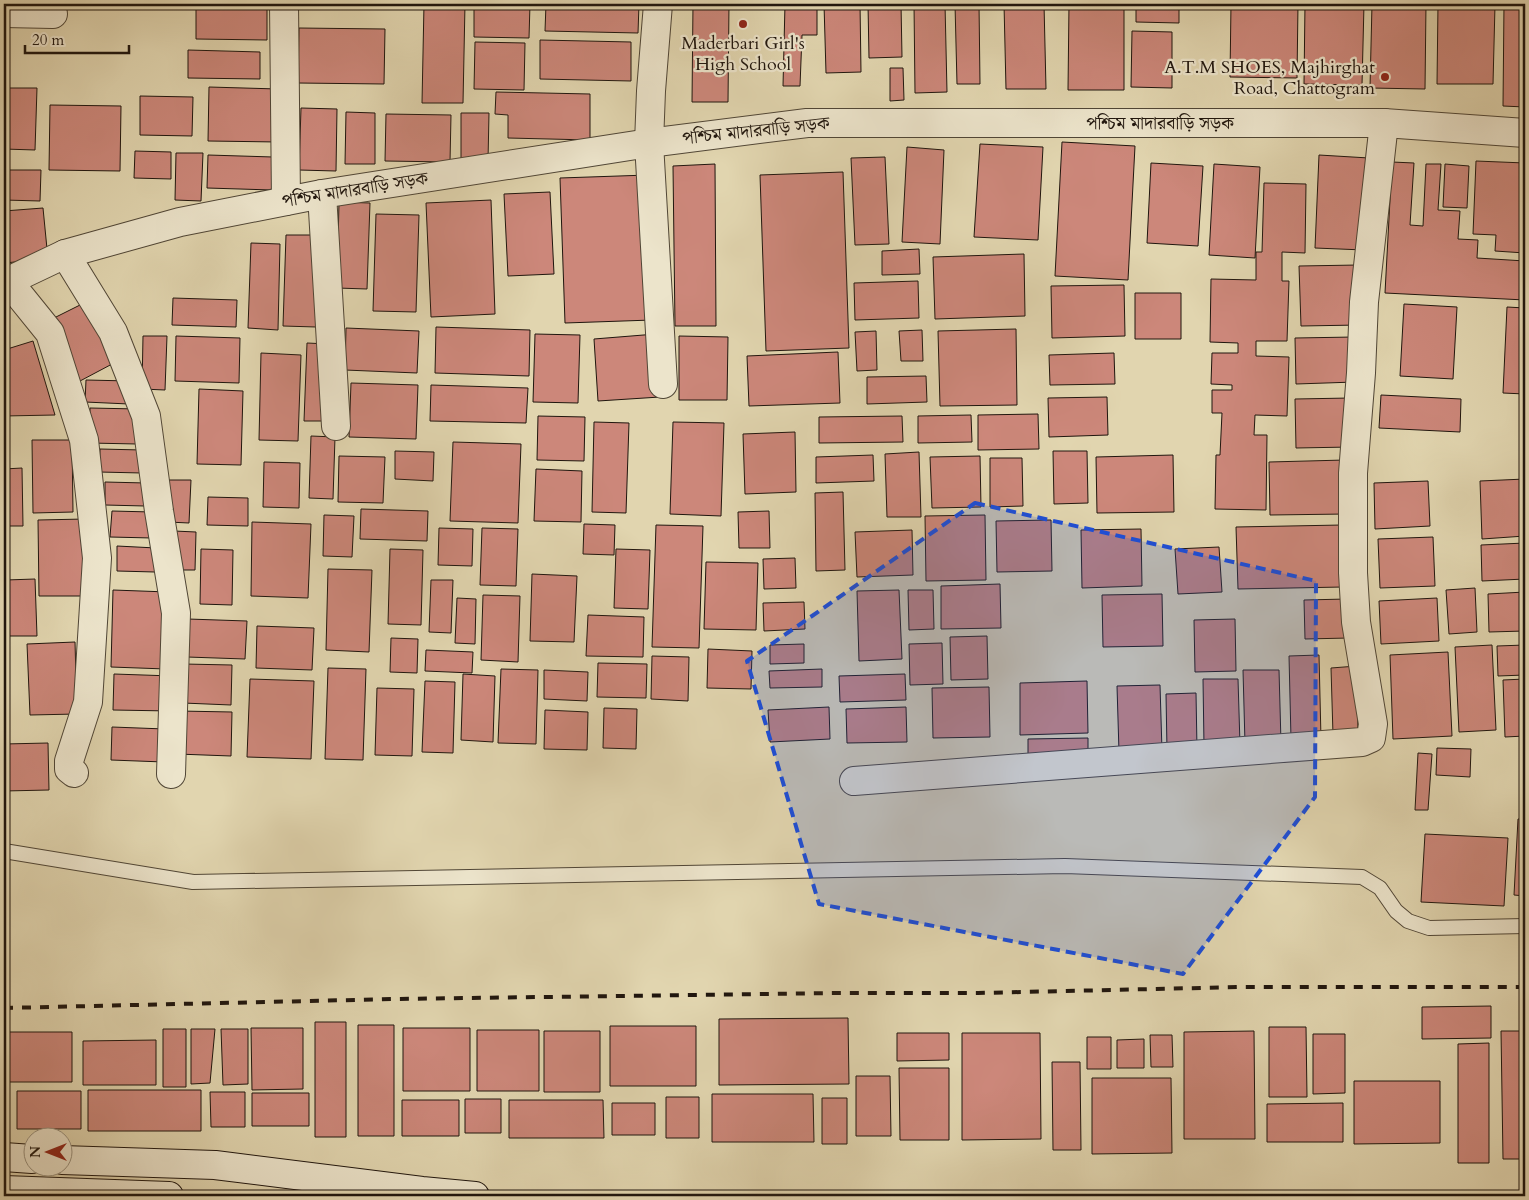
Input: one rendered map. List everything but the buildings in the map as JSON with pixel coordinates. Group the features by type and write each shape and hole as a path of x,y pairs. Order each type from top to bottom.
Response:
{"street":[{"path":"284,4 286,201"},
{"path":"658,4 649,143 663,384"},
{"path":"4,13 53,14"},
{"name":"পশ্চিম মাদারবাড়ি সড়ক","path":"6,282 65,254 180,222 322,194 649,143 807,123 1384,123 1525,133"},
{"path":"854,781 1352,743 1372,738 1373,724 1356,622 1353,573 1353,473 1361,373 1364,302 1384,123"},
{"path":"322,194 336,426"},
{"path":"65,254 113,332 146,416 158,511 176,613 171,774"},
{"path":"6,282 50,333 84,440 97,558 88,702 69,761 69,769 74,773"},
{"path":"4,1158 22,1158"},
{"path":"72,1160 215,1165 412,1190 475,1196"},
{"path":"4,1190 169,1196"}],"lane":[{"path":"4,851 193,882 1065,866 1362,877 1380,888 1396,911 1408,921 1429,928 1525,926"}],"highlighted area":[{"path":"975,503 1316,581 1315,797 1183,974 819,904 747,661"}],"railway":[{"path":"4,1008 396,999 978,993 1242,987 1525,987"}],"place":[{"name":"Maderbari Girl's High School","path":"743,24"},
{"name":"A.T.M SHOES, Majhirghat Road, Chattogram","path":"1385,77"}]}
